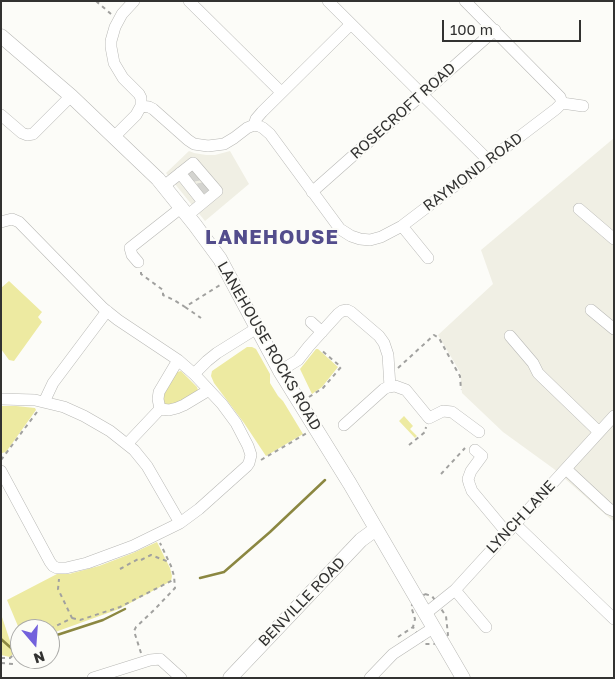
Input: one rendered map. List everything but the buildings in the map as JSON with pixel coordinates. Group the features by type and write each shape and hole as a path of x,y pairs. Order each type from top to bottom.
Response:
{"main road":[{"name":"LANEHOUSE ROCKS ROAD","path":"1,36 71,96 164,186 220,259 280,371 337,463 463,678"},
{"name":"BENVILLE ROAD","path":"230,678 361,540 376,529"}],"street":[{"path":"114,137 136,115 141,106 139,94 121,74 112,58 112,34 118,21 134,1"},
{"path":"189,1 281,92"},
{"path":"328,1 488,160"},
{"path":"465,1 560,97 562,103 584,106"},
{"path":"254,126 258,116 351,24"},
{"name":"ROSECROFT ROAD","path":"312,192 494,30"},
{"path":"1,115 22,133 27,135 33,134 71,96"},
{"name":"RAYMOND ROAD","path":"312,192 343,232 360,239 370,240 381,237 402,226 562,103"},
{"path":"141,106 153,109 190,142 203,146 224,144 247,128 254,126 263,128 270,134 312,192"},
{"path":"138,262 132,255 130,248 185,211 203,202 217,191 197,181 164,186"},
{"path":"197,181 203,202"},
{"path":"579,209 614,239"},
{"path":"1,222 12,219 19,222 107,311 178,360 194,374 222,404 240,430 250,450 249,463 244,469 199,509 180,523 133,546 71,568 53,566 50,562 1,471"},
{"path":"402,226 428,258"},
{"path":"280,371 298,360 340,312 347,310 352,312 382,340 388,355 390,387"},
{"path":"591,310 614,329"},
{"path":"44,402 53,383 107,311"},
{"path":"311,322 322,332"},
{"path":"194,374 217,353 257,328"},
{"path":"510,336 533,363 538,373 599,432"},
{"path":"160,409 159,392 178,360"},
{"path":"344,425 384,389 398,387 406,390 429,418 440,412 452,412 479,432"},
{"path":"160,409 169,410 177,408 209,390"},
{"path":"1,399 26,399 64,407 110,431 127,444 148,466 180,523"},
{"path":"127,444 160,409"},
{"name":"LYNCH LANE","path":"425,614 455,590 599,432 612,421"},
{"path":"471,448 482,456 471,471 468,479 472,491 614,620"},
{"path":"566,469 609,509 614,511"},
{"path":"455,590 486,627"},
{"path":"374,676 393,654 433,628"},
{"path":"93,678 160,659 181,678"}],"path":[{"path":"96,1 118,21"},
{"path":"138,262 141,274 163,290 163,295 201,318"},
{"path":"185,307 231,279"},
{"path":"389,370 397,369 434,335 439,338 460,376 461,390"},
{"path":"299,402 324,388 341,367 312,342"},
{"path":"1,460 44,402"},
{"path":"409,445 425,432 429,418"},
{"path":"249,463 257,462 315,428"},
{"path":"442,474 471,448"},
{"path":"144,662 134,631 174,588 175,579 156,536"},
{"path":"120,569 151,555 169,562"},
{"path":"62,568 58,589 72,618"},
{"path":"60,624 72,618 80,620 120,607 175,579"}],"shaded area":[{"path":"614,138 614,522 554,469 503,432 462,393 460,372 438,335 493,284 481,250"},
{"path":"189,151 215,155 230,151 249,184 205,221 166,173"},
{"path":"9,281 42,312 38,317 42,322 14,361 9,360 1,349 1,288"},
{"path":"247,347 256,349 270,374 270,383 303,434 266,456 211,376 212,371"},
{"path":"316,349 338,367 322,387 312,394 300,369"},
{"path":"181,371 197,387 196,394 179,403 164,405 161,398 177,372"},
{"path":"1,406 35,408 36,410 6,452 2,453"},
{"path":"404,416 413,426 410,429 417,436 415,438 399,421"},
{"path":"157,542 170,568 171,581 119,609 60,630 60,619 15,619 7,600 57,574 69,574 99,566"},
{"path":"1,614 10,641 10,657 1,655"}],"waterway":[{"path":"200,578 224,572 325,480"},
{"path":"60,634 103,620 125,609"},
{"path":"1,639 10,647"}],"tunnel":[{"path":"188,177 199,175"},
{"path":"198,189 209,187"}],"district":[{"name":"LANEHOUSE","path":"272,238"}]}
